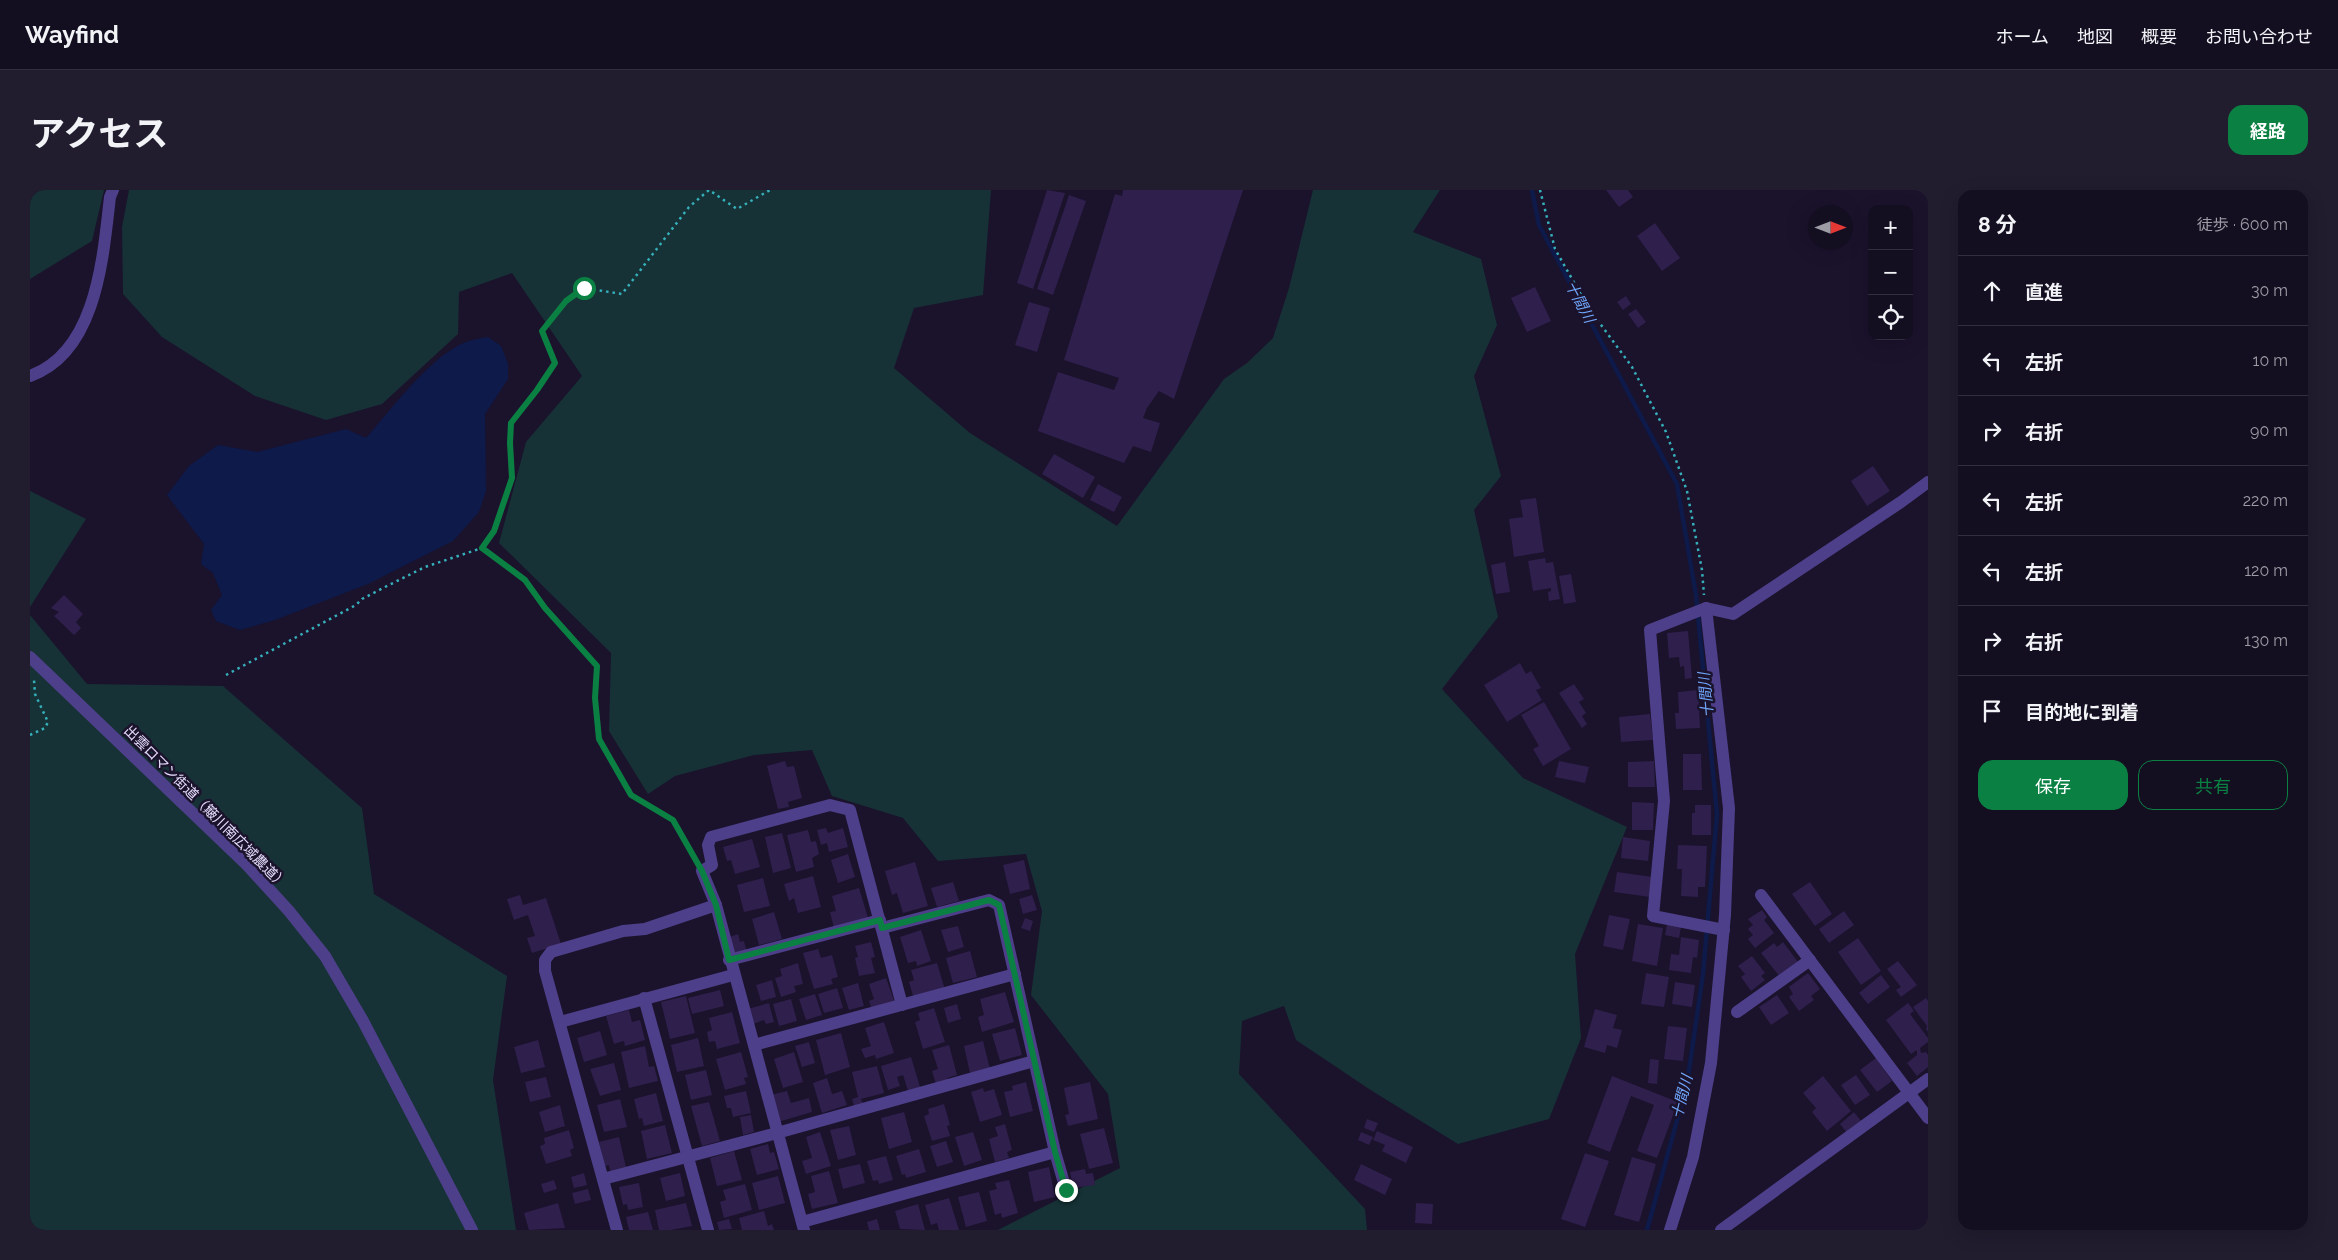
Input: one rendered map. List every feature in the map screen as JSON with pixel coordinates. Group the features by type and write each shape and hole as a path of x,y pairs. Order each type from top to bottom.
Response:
{"street":[{"path":"30,376 44,371 59,360 74,341 93,298 102,269 110,197 113,190"},
{"path":"1724,930 1653,916 1664,801 1650,630 1706,608 1733,614 1928,482"},
{"path":"1670,1230 1693,1157 1711,1064 1724,930 1729,808 1706,608"},
{"name":"出雲ロマン街道（簸川南広域農道）","path":"34,661 247,865 289,911 325,956 363,1021 472,1230"},
{"path":"902,1005 850,810 830,805 712,837 708,845 712,865 702,871 716,905 733,975 803,1226 1055,1152"},
{"path":"1762,894 1928,1118"},
{"path":"729,960 989,900 999,905 1055,1152 1066,1190"},
{"path":"617,1230 545,971 545,960 551,952 623,931 645,929 716,905"},
{"path":"1737,1012 1810,960"},
{"path":"754,1045 1015,974"},
{"path":"560,1022 733,975"},
{"path":"644,998 708,1230"},
{"path":"603,1179 777,1133 1034,1061"},
{"path":"1721,1230 1928,1079"}],"path":[{"path":"226,675 356,605 385,587 425,567 482,548 494,531 512,478 511,423 555,363 542,331 566,301 584,288 622,294 689,207 709,190 737,209 770,190"},
{"path":"1540,190 1555,249 1588,306 1632,367 1666,432 1687,491 1702,570 1706,608"},
{"path":"482,548 525,580 545,608 597,666 595,698 599,739 631,795 673,820 702,871"},
{"path":"30,735 45,728 48,722 35,694 34,661"}],"green space":[{"path":"30,190 104,190 92,241 30,279"},
{"path":"129,190 991,190 983,295 914,308 894,368 970,433 1117,526 1224,379 1247,363 1273,338 1289,288 1313,190 1440,190 1413,232 1481,259 1497,325 1474,376 1501,476 1474,510 1498,617 1442,689 1523,778 1627,827 1575,954 1581,1038 1549,1119 1458,1144 1369,1089 1296,1040 1284,1006 1242,1021 1239,1074 1365,1209 1367,1230 998,1230 1120,1168 1108,1094 1031,995 1042,911 1026,854 938,861 903,818 832,796 812,750 754,755 675,776 648,794 609,731 611,653 499,543 526,442 582,376 512,273 459,292 458,334 382,404 326,420 255,396 162,337 123,294 122,227"},
{"path":"30,491 86,519 30,607"},
{"path":"30,615 87,684 223,686 362,808 374,894 507,976 493,1080 516,1230 30,1230"}],"water":[{"path":"488,337 501,346 508,364 508,379 485,414 486,491 479,512 453,541 368,584 275,620 240,630 216,621 211,610 222,595 213,573 201,564 204,544 167,495 189,466 218,445 257,452 346,429 366,438 413,383 441,357 455,347 469,341"}],"building":[{"path":"1047,190 1065,193 1033,289 1017,283"},
{"path":"1123,190 1243,190 1174,399 1159,391 1147,408 1143,418 1160,423 1151,452 1133,446 1124,463 1038,431 1058,372 1114,390 1119,378 1064,360 1115,194 1122,196"},
{"path":"1606,190 1628,190 1633,197 1619,207"},
{"path":"1069,195 1086,201 1053,295 1037,289"},
{"path":"1655,223 1680,258 1662,271 1637,236"},
{"path":"1535,287 1551,321 1527,332 1511,298"},
{"path":"1626,296 1631,304 1623,310 1617,302"},
{"path":"1029,302 1050,308 1037,352 1015,345"},
{"path":"1636,309 1646,322 1638,328 1628,314"},
{"path":"1054,454 1095,477 1083,498 1042,474"},
{"path":"1873,466 1890,491 1867,506 1851,481"},
{"path":"1098,484 1122,497 1114,512 1090,500"},
{"path":"1536,498 1544,552 1514,557 1509,519 1523,517 1520,500"},
{"path":"1545,558 1546,563 1553,562 1560,599 1549,601 1548,592 1551,591 1551,588 1533,591 1528,561"},
{"path":"1505,562 1510,592 1496,594 1491,565"},
{"path":"1571,574 1576,602 1564,604 1559,576"},
{"path":"64,595 83,614 76,622 81,628 74,635 54,616 59,612 51,608"},
{"path":"1688,631 1692,678 1685,679 1684,666 1680,667 1679,657 1669,658 1667,633"},
{"path":"1520,663 1526,674 1531,671 1541,688 1536,690 1542,700 1507,722 1484,685"},
{"path":"1574,684 1584,699 1579,702 1586,713 1582,716 1587,724 1582,728 1559,693"},
{"path":"1698,690 1700,728 1676,729 1675,713 1679,713 1678,692"},
{"path":"1544,702 1571,749 1543,766 1533,749 1539,746 1521,715"},
{"path":"1650,714 1653,740 1621,742 1619,717"},
{"path":"1683,754 1701,754 1702,790 1683,790"},
{"path":"785,761 787,767 794,766 802,798 788,802 789,807 778,809 767,766"},
{"path":"1559,761 1589,767 1585,783 1555,777"},
{"path":"1654,761 1655,787 1628,787 1628,762"},
{"path":"1632,802 1654,803 1653,830 1632,830"},
{"path":"1695,805 1711,805 1711,835 1692,835 1692,813 1695,813"},
{"path":"826,828 828,833 843,828 848,847 829,852 827,843 821,845 817,830"},
{"path":"808,830 811,842 816,841 819,854 812,858 814,867 796,872 787,835"},
{"path":"782,833 791,868 773,873 765,837"},
{"path":"1623,837 1650,841 1648,861 1621,858"},
{"path":"752,839 760,867 735,874 731,860 727,861 723,847"},
{"path":"1678,845 1707,846 1705,887 1698,887 1698,897 1681,896 1682,869 1677,869"},
{"path":"848,854 855,877 838,883 831,860"},
{"path":"1024,860 1030,889 1010,894 1003,865"},
{"path":"915,862 928,906 903,913 897,893 892,895 885,871"},
{"path":"1617,872 1653,877 1650,897 1614,892"},
{"path":"813,876 821,907 798,913 794,898 789,901 784,884"},
{"path":"763,878 770,906 744,912 737,885"},
{"path":"953,882 959,901 937,907 931,888"},
{"path":"1810,882 1832,914 1815,926 1792,894"},
{"path":"859,888 868,918 834,928 830,912 836,911 832,896"},
{"path":"520,895 523,905 546,898 561,944 532,953 527,938 535,936 528,915 514,920 507,899"},
{"path":"1032,895 1037,910 1023,914 1019,899"},
{"path":"1762,910 1767,917 1764,920 1774,933 1755,948 1748,939 1753,935 1748,929 1753,925 1748,919"},
{"path":"1844,911 1854,925 1829,943 1819,929"},
{"path":"774,912 782,939 759,945 752,919"},
{"path":"1609,915 1630,919 1623,950 1603,946"},
{"path":"1025,918 1033,921 1030,931 1021,928"},
{"path":"1638,924 1663,928 1657,966 1632,961"},
{"path":"1667,924 1681,927 1679,938 1665,935"},
{"path":"958,926 964,947 948,952 941,930"},
{"path":"921,930 931,961 917,966 916,961 908,963 900,937"},
{"path":"738,934 740,942 744,941 747,953 733,957 727,938"},
{"path":"1681,937 1699,940 1697,958 1693,957 1691,973 1669,970 1671,954 1679,955"},
{"path":"1858,938 1881,971 1861,985 1838,952"},
{"path":"871,942 875,957 871,958 875,973 859,976 855,958 858,957 855,946"},
{"path":"1783,942 1798,962 1780,977 1761,953 1774,943 1777,947"},
{"path":"818,949 821,958 832,955 838,977 831,979 833,984 814,989 803,953"},
{"path":"970,951 977,977 953,983 946,958"},
{"path":"1752,956 1765,973 1761,976 1765,980 1751,991 1741,977 1745,974 1738,966"},
{"path":"1898,961 1917,985 1901,997 1896,990 1901,987 1887,969"},
{"path":"798,963 803,984 794,986 796,992 781,997 775,978 782,976 780,969"},
{"path":"937,963 945,990 914,999 909,982 914,980 911,970"},
{"path":"1646,973 1669,977 1664,1007 1641,1004"},
{"path":"1808,973 1820,989 1811,996 1814,1000 1799,1011 1789,997 1793,994 1789,987"},
{"path":"1881,975 1890,987 1868,1004 1859,993"},
{"path":"886,978 895,1003 872,1010 869,1001 874,999 869,984"},
{"path":"772,980 776,997 761,1001 756,985"},
{"path":"1675,982 1695,985 1692,1007 1672,1004"},
{"path":"858,983 864,1006 849,1010 842,988"},
{"path":"837,988 843,1008 824,1013 818,994"},
{"path":"720,990 724,1006 692,1014 688,998"},
{"path":"1005,992 1014,1022 982,1032 978,1017 984,1015 980,999"},
{"path":"815,994 822,1015 806,1020 799,999"},
{"path":"1777,995 1789,1013 1771,1025 1759,1007"},
{"path":"686,996 695,1033 670,1039 661,1002"},
{"path":"1926,998 1928,1001 1928,1032 1927,1026 1913,1007"},
{"path":"791,999 797,1021 779,1026 773,1004"},
{"path":"769,1003 774,1022 766,1024 764,1020 753,1024 748,1009"},
{"path":"1908,1003 1914,1011 1910,1014 1928,1038 1928,1042 1920,1048 1921,1053 1926,1052 1928,1055 1928,1067 1917,1076 1907,1063 1917,1055 1917,1050 1911,1054 1886,1020"},
{"path":"957,1004 961,1019 948,1023 944,1008"},
{"path":"934,1008 945,1042 923,1049 915,1022 920,1020 918,1013"},
{"path":"1595,1009 1617,1015 1613,1028 1622,1030 1617,1048 1607,1045 1605,1053 1584,1047"},
{"path":"629,1010 632,1022 640,1020 645,1040 625,1046 624,1041 614,1044 606,1016"},
{"path":"732,1012 740,1043 717,1049 715,1041 709,1042 707,1032 712,1030 709,1018"},
{"path":"884,1022 894,1053 876,1059 875,1055 865,1058 861,1049 871,1046 865,1028"},
{"path":"1668,1026 1687,1028 1683,1061 1664,1059"},
{"path":"1015,1028 1022,1055 1000,1061 992,1034"},
{"path":"600,1031 607,1055 584,1062 577,1038"},
{"path":"841,1033 850,1067 825,1075 816,1040"},
{"path":"698,1038 704,1066 677,1072 671,1045"},
{"path":"538,1040 545,1067 521,1073 514,1047"},
{"path":"983,1041 990,1069 970,1073 964,1046"},
{"path":"809,1042 815,1063 802,1067 795,1046"},
{"path":"949,1045 957,1075 947,1078 949,1084 937,1087 932,1071 938,1069 932,1050"},
{"path":"645,1046 649,1067 654,1066 658,1081 629,1088 621,1052"},
{"path":"741,1052 748,1077 744,1078 746,1084 725,1090 716,1059"},
{"path":"794,1052 803,1082 783,1088 774,1059"},
{"path":"911,1057 921,1090 909,1094 903,1075 897,1077 900,1086 888,1090 881,1066"},
{"path":"1876,1058 1892,1081 1877,1092 1860,1070"},
{"path":"1650,1059 1659,1060 1657,1084 1648,1083"},
{"path":"614,1063 621,1090 600,1096 590,1069"},
{"path":"877,1066 884,1093 861,1099 864,1107 855,1109 852,1099 858,1097 852,1072"},
{"path":"706,1070 712,1095 691,1100 685,1075"},
{"path":"1856,1075 1870,1095 1855,1105 1841,1085"},
{"path":"1612,1076 1678,1102 1657,1158 1637,1151 1654,1105 1631,1096 1610,1152 1587,1143"},
{"path":"1823,1076 1851,1111 1827,1131 1812,1112 1816,1108 1803,1093"},
{"path":"546,1077 551,1097 530,1102 525,1082"},
{"path":"827,1078 832,1094 842,1091 847,1105 822,1113 813,1083"},
{"path":"1026,1082 1033,1111 1010,1117 1004,1092 1013,1090 1012,1086"},
{"path":"1090,1082 1098,1119 1068,1126 1065,1115 1069,1114 1064,1088"},
{"path":"983,1088 984,1092 994,1089 1002,1115 980,1122 971,1092"},
{"path":"746,1091 751,1113 733,1117 731,1108 727,1108 724,1096"},
{"path":"787,1091 791,1103 809,1098 812,1112 778,1122 771,1095"},
{"path":"656,1093 663,1121 644,1126 642,1118 639,1119 634,1099"},
{"path":"620,1099 627,1127 604,1132 597,1105"},
{"path":"709,1102 720,1141 702,1146 691,1106"},
{"path":"944,1104 950,1125 947,1126 950,1136 932,1141 924,1116 929,1114 928,1109"},
{"path":"560,1105 565,1126 545,1132 539,1112"},
{"path":"904,1112 912,1142 889,1149 881,1118"},
{"path":"1854,1112 1861,1121 1847,1133 1840,1124"},
{"path":"751,1115 754,1132 743,1135 740,1117"},
{"path":"1367,1119 1378,1123 1374,1132 1364,1128"},
{"path":"1005,1124 1012,1150 1007,1152 1009,1158 995,1162 989,1139 998,1136 995,1127"},
{"path":"665,1125 672,1153 647,1159 641,1131"},
{"path":"849,1126 856,1155 838,1160 830,1130"},
{"path":"1104,1128 1113,1163 1089,1169 1080,1134"},
{"path":"569,1130 574,1148 570,1150 572,1156 546,1164 540,1146 545,1144 544,1138"},
{"path":"1377,1131 1413,1147 1406,1163 1382,1151 1385,1145 1373,1140"},
{"path":"820,1132 831,1166 806,1174 802,1161 812,1158 806,1137"},
{"path":"973,1132 982,1160 964,1166 955,1137"},
{"path":"1361,1132 1373,1137 1369,1145 1358,1140"},
{"path":"619,1137 626,1167 610,1171 609,1165 605,1166 599,1142"},
{"path":"946,1141 953,1162 937,1167 930,1146"},
{"path":"768,1144 770,1153 774,1152 779,1169 757,1175 750,1149"},
{"path":"919,1149 926,1172 906,1178 905,1174 902,1175 896,1156"},
{"path":"734,1151 742,1180 717,1186 710,1158"},
{"path":"1585,1153 1609,1161 1585,1227 1561,1219"},
{"path":"886,1156 893,1180 879,1184 878,1180 873,1181 867,1161"},
{"path":"1632,1157 1656,1164 1639,1222 1614,1215"},
{"path":"860,1164 865,1183 843,1189 838,1169"},
{"path":"1361,1164 1392,1179 1385,1195 1354,1180"},
{"path":"1049,1167 1055,1197 1034,1202 1028,1172"},
{"path":"1085,1169 1086,1174 1093,1173 1095,1185 1073,1188 1070,1172"},
{"path":"829,1171 838,1203 812,1209 808,1194 815,1192 811,1176"},
{"path":"584,1173 587,1185 574,1188 571,1177"},
{"path":"680,1173 685,1196 666,1201 660,1178"},
{"path":"778,1176 785,1203 759,1210 752,1183"},
{"path":"554,1180 557,1189 544,1193 541,1184"},
{"path":"1009,1180 1018,1213 1002,1218 1001,1213 995,1215 989,1191 997,1189 995,1183"},
{"path":"639,1183 643,1207 628,1210 627,1204 623,1205 619,1187"},
{"path":"745,1184 752,1210 724,1218 720,1202 726,1200 723,1190"},
{"path":"588,1189 591,1200 575,1204 572,1193"},
{"path":"979,1192 987,1221 966,1227 958,1197"},
{"path":"949,1198 959,1230 939,1230 937,1223 931,1225 925,1205"},
{"path":"558,1203 565,1228 529,1230 524,1213"},
{"path":"686,1203 692,1226 659,1230 655,1210"},
{"path":"1416,1203 1433,1204 1432,1224 1415,1223"},
{"path":"918,1204 925,1230 900,1229 895,1211"},
{"path":"764,1211 768,1226 772,1224 774,1230 742,1230 739,1218"},
{"path":"648,1212 653,1230 629,1230 626,1217"},
{"path":"729,1219 732,1229 719,1230 717,1222"},
{"path":"877,1219 880,1230 869,1230 867,1222"}],"waterway":[{"name":"十間川","path":"1532,190 1539,225 1677,484 1696,595 1717,814 1703,974 1687,1084 1647,1230"}],"route":[{"path":"584,288 566,301 542,331 555,363 511,423 512,478 494,531 482,548 525,580 545,608 597,666 595,698 599,739 631,795 673,820 702,871 716,905 729,960 880,920 882,928 989,900 999,905 1055,1152 1066,1190"}]}
